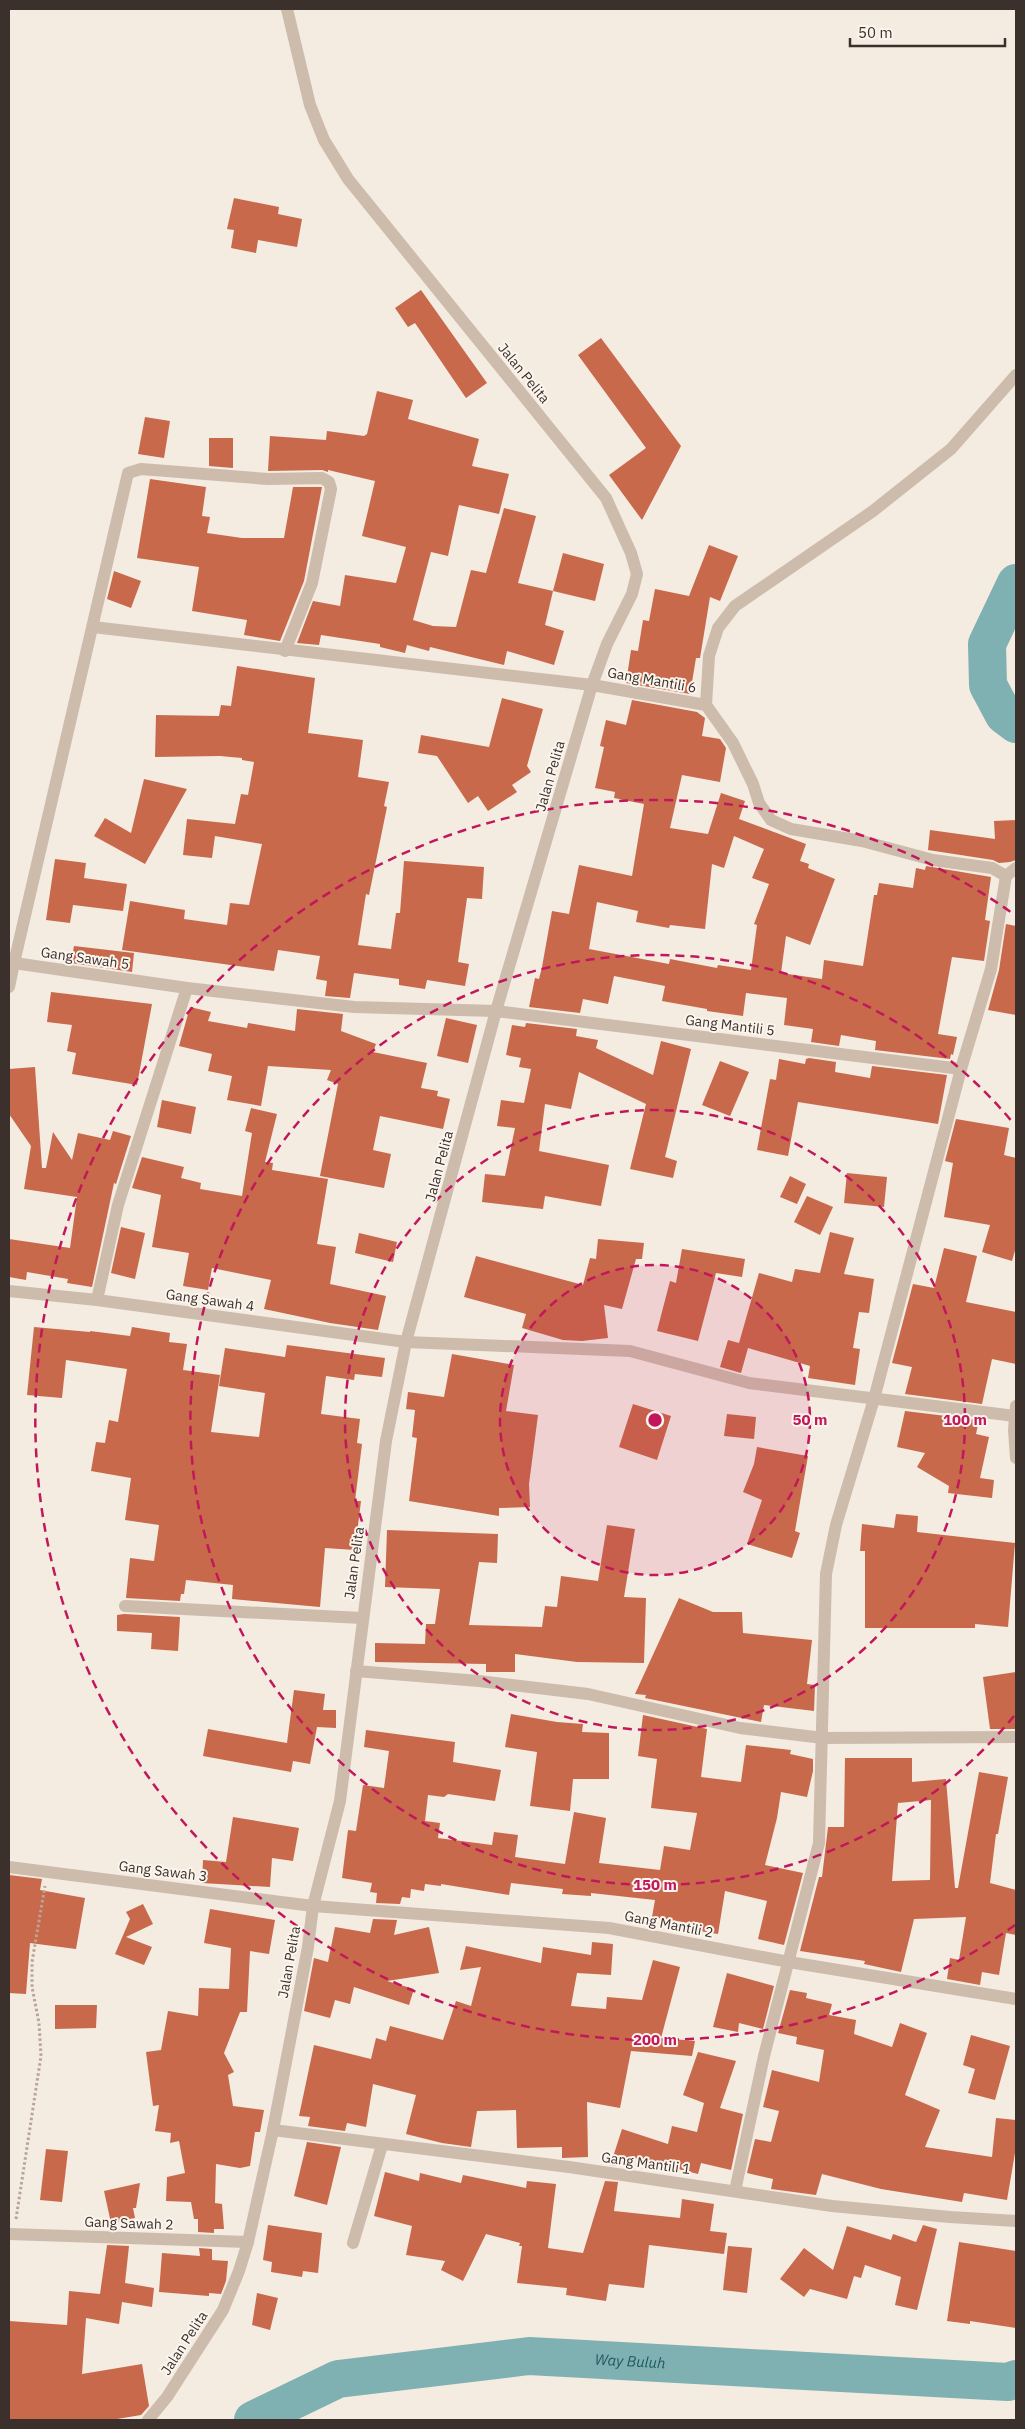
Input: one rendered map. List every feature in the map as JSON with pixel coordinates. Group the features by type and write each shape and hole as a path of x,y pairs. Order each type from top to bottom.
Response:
{"street":[{"name":"Jalan Pelita","path":"148,2420 167,2397 223,2310 240,2271 248,2242 273,2130 308,1947 313,1906 340,1801 386,1441 406,1342 496,1011 592,685 608,644 632,594 637,574 620,526 606,498 348,179 324,140 310,106 287,9"},
{"path":"1006,876 992,868 933,860 862,841 791,829 771,820 759,803 753,784 733,743 706,705 709,656 718,628 736,606 873,511 951,449 1016,375"},
{"path":"9,987 128,473 141,469 268,479 322,478 329,482 331,489 317,566 285,651"},
{"name":"Gang Mantili 6","path":"93,627 285,651 592,685 706,705"},
{"path":"736,2191 764,2056 819,1843 826,1574 836,1525 874,1399 961,1069 991,969 1006,876 1016,868"},
{"name":"Gang Sawah 5","path":"14,963 188,988 354,1007 496,1011"},
{"path":"97,1300 118,1205 188,988"},
{"name":"Gang Mantili 5","path":"496,1011 961,1069"},
{"name":"Gang Sawah 4","path":"9,1291 97,1300 406,1342 630,1351 749,1383 874,1399 1016,1411"},
{"path":"1016,1411 1016,1458"},
{"path":"125,1606 362,1618"},
{"path":"356,1671 479,1681 588,1694 740,1728 823,1738 1016,1737"},
{"name":"Gang Sawah 3","path":"9,1867 313,1906"},
{"name":"Gang Mantili 2","path":"313,1906 609,1928 789,1962 1016,1999"},
{"name":"Gang Mantili 1","path":"273,2130 570,2167 832,2206 950,2217 1016,2220"},
{"path":"353,2243 382,2145"},
{"name":"Gang Sawah 2","path":"11,2234 248,2242"}],"path":[{"path":"11,2234 41,2056 39,2023 32,1986 32,1962 47,1871"}],"building":[{"path":"234,198 279,207 278,214 302,219 297,247 258,240 256,253 231,248 234,230 227,229"},
{"path":"421,290 487,383 466,398 415,323 408,327 395,308"},
{"path":"601,338 681,446 642,520 609,475 646,448 578,355"},
{"path":"377,391 413,400 408,419 479,439 472,466 509,474 499,514 459,505 448,556 431,552 413,620 433,626 456,627 471,570 486,573 504,508 536,516 518,583 553,591 545,625 564,631 554,665 507,651 504,665 430,647 429,651 407,645 405,653 380,647 380,644 321,635 319,645 297,643 313,601 340,606 345,575 396,583 406,547 362,536 375,481 328,470 328,472 322,470 268,471 270,436 326,440 327,431 364,436 367,434"},
{"path":"145,417 170,421 164,458 138,454"},
{"path":"209,438 233,438 233,468 209,466"},
{"path":"150,479 206,487 202,516 210,517 207,533 242,538 284,538 293,487 322,487 304,581 280,641 244,635 247,620 192,611 199,567 137,558"},
{"path":"709,545 738,556 720,601 710,597 700,658 696,658 690,694 626,683 631,650 638,651 643,620 649,621 655,589 689,596"},
{"path":"563,553 604,564 595,601 553,591"},
{"path":"114,571 141,581 131,608 107,599"},
{"path":"237,666 315,678 308,733 363,740 358,777 389,782 384,806 387,807 369,895 366,894 358,945 391,949 396,913 400,913 404,861 484,867 482,899 467,898 458,962 469,964 465,986 427,980 425,989 399,985 399,979 354,973 350,998 325,996 327,981 316,979 320,956 278,950 274,971 122,950 130,901 185,910 184,919 227,925 230,903 249,905 262,844 215,836 212,858 183,855 187,819 235,824 241,794 248,795 254,762 242,760 242,758 220,756 155,757 156,715 219,716 221,705 231,706"},
{"path":"502,698 543,709 527,766 531,772 512,785 517,792 488,811 478,796 468,803 437,756 418,753 421,735 489,747"},
{"path":"632,700 697,712 705,718 702,736 720,739 726,748 720,782 682,775 670,828 708,834 721,793 745,801 739,819 806,844 800,861 809,864 808,868 835,879 810,945 786,936 781,973 822,979 824,960 863,966 874,895 877,895 879,883 913,888 916,868 925,870 926,866 991,877 985,920 990,921 984,961 952,957 938,1034 957,1037 953,1055 951,1054 950,1059 875,1050 876,1041 841,1035 839,1046 811,1042 813,1029 784,1025 787,998 746,993 743,1016 707,1011 707,1009 662,1001 665,986 614,976 608,1004 583,999 580,1013 529,1007 535,978 539,979 542,967 552,911 569,914 579,865 632,876 644,804 614,798 615,792 595,788 604,747 600,746 606,720 626,725","holes":["734,836 764,849 752,878 769,884 754,924 757,925 751,970 718,965 717,968 670,959 669,964 589,949 597,902 638,911 636,922 669,928 670,925 705,929 712,864 724,868"]},
{"path":"144,779 187,789 145,864 94,836 105,818 131,833"},
{"path":"1016,820 1016,860 999,863 993,860 928,850 930,830 995,839 994,821"},
{"path":"55,859 86,863 84,878 127,884 123,911 73,905 70,923 46,920"},
{"path":"1006,924 1016,926 1016,1015 988,1010 999,970"},
{"path":"74,946 134,953 132,972 71,963"},
{"path":"51,992 152,1004 137,1085 72,1074 76,1053 67,1051 72,1025 47,1022"},
{"path":"190,1007 211,1012 208,1021 247,1028 248,1023 295,1031 297,1009 343,1014 341,1031 376,1044 373,1052 427,1063 421,1088 438,1091 437,1096 450,1099 443,1129 380,1116 373,1150 391,1154 384,1188 320,1176 338,1084 327,1080 331,1070 268,1066 261,1106 227,1100 232,1076 208,1071 212,1054 179,1046"},
{"path":"446,1018 477,1025 468,1063 437,1056"},
{"path":"526,1023 577,1029 576,1036 598,1040 596,1048 653,1075 661,1041 691,1049 665,1157 677,1161 673,1178 630,1169 646,1104 579,1072 571,1109 545,1104 539,1151 609,1165 601,1206 545,1196 543,1209 482,1202 485,1174 505,1176 515,1128 497,1126 501,1100 524,1103 531,1069 519,1067 521,1058 506,1055 512,1025 525,1027"},
{"path":"779,1059 805,1064 806,1059 836,1062 835,1072 870,1078 872,1066 947,1075 938,1124 798,1102 788,1156 757,1150 770,1079 776,1080"},
{"path":"720,1061 749,1072 730,1116 702,1105"},
{"path":"35,1067 42,1168 46,1168 53,1132 72,1160 78,1133 110,1140 113,1131 131,1136 116,1184 114,1183 92,1287 67,1283 68,1279 27,1272 26,1280 9,1277 9,1239 70,1248 77,1197 24,1189 31,1146 9,1114 9,1069"},
{"path":"162,1100 196,1107 191,1134 157,1127"},
{"path":"251,1108 277,1114 265,1162 273,1163 272,1170 328,1179 317,1244 336,1247 330,1284 386,1296 378,1330 330,1323 264,1309 271,1280 212,1268 208,1290 183,1286 189,1253 152,1247 161,1195 132,1188 142,1157 184,1167 181,1178 201,1183 200,1189 242,1196 252,1133 245,1131"},
{"path":"956,1119 1009,1128 1004,1155 1016,1158 1016,1247 1012,1261 982,1252 990,1225 944,1217 953,1163 945,1161"},
{"path":"847,1173 887,1177 884,1207 844,1203"},
{"path":"790,1176 806,1184 797,1204 780,1197"},
{"path":"807,1196 833,1207 820,1235 794,1222"},
{"path":"121,1227 145,1233 135,1279 111,1273"},
{"path":"830,1232 854,1238 844,1274 874,1279 869,1313 859,1312 853,1348 860,1349 855,1385 808,1378 810,1366 748,1348 741,1373 720,1367 728,1340 739,1343 759,1273 792,1282 795,1269 820,1273"},
{"path":"359,1233 397,1242 393,1262 355,1253"},
{"path":"598,1239 644,1243 642,1259 636,1259 622,1309 604,1305 608,1338 582,1341 563,1340 522,1328 526,1314 464,1297 476,1256 583,1285 590,1258 596,1259"},
{"path":"944,1248 977,1256 966,1302 1016,1312 1016,1364 992,1359 982,1404 905,1394 912,1367 892,1363 913,1284 934,1288"},
{"path":"682,1249 745,1259 742,1277 716,1273 698,1341 657,1331 670,1281 676,1283"},
{"path":"34,1327 130,1336 132,1327 170,1333 169,1342 187,1344 183,1370 220,1375 211,1432 259,1437 265,1393 219,1386 225,1348 285,1357 287,1345 385,1358 382,1377 355,1374 354,1380 326,1376 321,1414 360,1419 357,1443 362,1444 355,1501 361,1501 355,1550 325,1548 320,1607 232,1599 233,1585 186,1580 184,1594 181,1594 180,1601 126,1598 130,1558 154,1561 159,1525 125,1520 131,1478 91,1471 96,1442 105,1443 109,1420 118,1422 127,1369 66,1360 62,1398 27,1395"},
{"path":"452,1354 514,1365 506,1411 538,1415 529,1484 530,1507 499,1508 499,1516 409,1501 417,1438 412,1437 415,1410 406,1409 408,1392 444,1397"},
{"path":"633,1404 671,1416 657,1460 619,1447"},
{"path":"905,1411 979,1420 976,1434 989,1437 980,1478 994,1480 992,1498 948,1493 949,1486 917,1467 925,1453 897,1447"},
{"path":"727,1414 756,1417 754,1439 724,1436"},
{"path":"757,1447 808,1456 795,1531 800,1533 792,1558 747,1544 762,1500 743,1492 754,1464"},
{"path":"896,1514 918,1516 917,1532 1015,1543 1008,1627 975,1624 975,1628 865,1628 865,1551 860,1551 862,1524 894,1528"},
{"path":"607,1525 635,1529 624,1597 646,1598 644,1663 577,1662 515,1654 515,1672 486,1672 486,1664 375,1662 375,1643 425,1644 426,1624 435,1624 440,1589 385,1587 387,1530 498,1534 497,1563 479,1562 469,1625 542,1627 545,1606 557,1607 561,1576 598,1581"},
{"path":"679,1598 713,1612 742,1612 743,1633 812,1640 807,1684 815,1685 814,1711 764,1705 761,1722 645,1698 646,1695 635,1694"},
{"path":"117,1615 180,1617 178,1651 151,1649 152,1633 117,1631"},
{"path":"1016,1672 1016,1729 990,1729 983,1677"},
{"path":"294,1690 325,1694 323,1710 336,1710 336,1728 317,1727 310,1764 293,1761 291,1772 203,1756 208,1729 287,1743"},
{"path":"511,1714 557,1722 583,1724 582,1732 609,1733 609,1779 573,1779 570,1811 530,1806 537,1752 505,1747"},
{"path":"643,1715 707,1729 701,1777 741,1782 746,1745 791,1750 790,1754 813,1759 813,1771 807,1797 781,1792 777,1818 765,1865 803,1873 784,1945 758,1939 767,1901 725,1891 718,1934 694,1930 695,1924 652,1917 655,1900 591,1893 591,1896 562,1894 563,1889 511,1883 509,1895 441,1884 441,1886 425,1884 424,1891 411,1889 410,1898 402,1897 400,1904 376,1903 377,1893 370,1892 372,1883 342,1878 348,1830 356,1831 363,1785 384,1788 389,1751 364,1747 366,1730 455,1742 453,1762 501,1770 495,1801 448,1794 444,1797 428,1795 425,1821 440,1823 438,1838 492,1845 494,1832 518,1835 515,1857 565,1864 574,1812 606,1818 599,1863 660,1870 664,1846 690,1850 697,1813 651,1808 657,1759 638,1756"},
{"path":"845,1758 912,1758 912,1782 946,1779 955,1888 958,1888 979,1772 1008,1777 998,1834 996,1834 990,1883 1016,1890 1016,1935 1006,1933 999,1975 982,1972 980,1985 947,1979 950,1958 959,1960 966,1917 914,1919 901,1972 864,1964 865,1961 800,1951 819,1877 822,1877 828,1827 844,1827","holes":["931,1800 930,1880 892,1881 898,1803"]},
{"path":"233,1817 299,1828 293,1861 272,1858 270,1887 202,1883 203,1860 226,1862"},
{"path":"9,1875 42,1879 40,1890 85,1898 76,1949 30,1943 26,1994 9,1993"},
{"path":"143,1904 153,1924 126,1937 152,1947 144,1965 115,1954 130,1919 126,1912"},
{"path":"210,1909 275,1920 269,1954 250,1951 247,2012 240,2012 224,2053 234,2072 228,2075 233,2106 264,2110 260,2132 255,2132 250,2166 240,2168 216,2164 215,2203 222,2204 224,2229 214,2229 214,2233 198,2232 198,2219 194,2219 191,2202 166,2201 167,2177 185,2173 179,2141 170,2143 171,2133 155,2131 159,2105 153,2106 146,2052 161,2050 168,2011 198,2016 199,1988 229,1989 231,1948 204,1943"},
{"path":"373,1919 397,1920 394,1935 429,1927 439,1973 387,1981 414,1989 409,2005 354,1987 350,2004 335,2000 330,2018 304,2011 314,1958 328,1962 335,1927 370,1933"},
{"path":"592,1942 613,1944 611,1975 577,1973 571,2006 606,2009 607,1997 642,2000 653,1960 680,1967 661,2038 695,2041 692,2056 631,2051 620,2108 587,2102 588,2157 562,2158 562,2147 517,2148 516,2110 477,2111 471,2147 442,2143 406,2134 416,2095 373,2084 366,2127 347,2123 345,2131 308,2126 310,2117 299,2116 314,2045 371,2059 376,2038 386,2041 390,2026 443,2040 456,2001 471,2006 481,1967 460,1970 466,1946 541,1963 543,1947 591,1955"},
{"path":"727,1973 774,1986 763,2029 739,2023 738,2032 713,2027"},
{"path":"790,1990 807,1993 806,1998 832,2004 829,2015 856,2020 854,2034 892,2047 900,2023 927,2033 905,2095 940,2110 925,2147 992,2157 996,2118 1016,2120 1016,2147 1007,2200 964,2193 962,2202 881,2189 822,2174 816,2195 771,2189 773,2179 747,2173 755,2139 771,2142 779,2111 763,2107 772,2070 819,2082 824,2050 796,2044 797,2037 778,2033"},
{"path":"55,2005 97,2005 96,2028 55,2029"},
{"path":"971,2035 1010,2046 995,2100 968,2093 975,2069 963,2065"},
{"path":"698,2052 736,2061 720,2108 743,2114 731,2170 701,2163 698,2174 635,2158 633,2164 613,2157 622,2129 668,2144 672,2126 697,2132 704,2103 683,2095"},
{"path":"307,2142 341,2147 327,2205 294,2196"},
{"path":"46,2149 68,2151 62,2202 40,2200"},
{"path":"612,2160 621,2162 621,2166 610,2165"},
{"path":"385,2172 419,2181 420,2173 461,2183 463,2175 526,2188 527,2181 556,2184 548,2248 583,2253 605,2181 618,2182 614,2211 680,2218 682,2199 714,2204 710,2231 727,2233 724,2254 649,2245 644,2288 609,2284 606,2301 566,2295 567,2288 517,2283 522,2246 519,2246 520,2243 486,2234 463,2281 441,2270 445,2261 406,2255 412,2226 374,2216"},
{"path":"140,2183 136,2208 133,2208 135,2218 111,2223 104,2191"},
{"path":"268,2225 322,2233 318,2273 303,2271 302,2277 271,2272 272,2262 263,2260"},
{"path":"923,2225 937,2229 917,2310 895,2305 901,2277 865,2265 861,2278 854,2276 847,2299 810,2289 804,2297 780,2279 804,2248 833,2270 847,2226 891,2240 893,2234 916,2242"},
{"path":"959,2242 1016,2251 1016,2328 970,2321 970,2324 947,2321"},
{"path":"107,2245 129,2246 125,2283 154,2288 152,2307 122,2302 119,2324 86,2318 82,2374 142,2364 149,2406 141,2415 111,2420 9,2420 9,2321 67,2325 69,2291 100,2294"},
{"path":"728,2246 752,2248 747,2293 723,2290"},
{"path":"199,2248 212,2249 212,2260 228,2261 226,2281 221,2294 209,2293 209,2296 159,2292 162,2253 200,2256"},
{"path":"257,2293 278,2298 270,2330 252,2325"}],"waterway":[{"name":"Way Buluh","path":"1016,583 987,644 988,685 1004,715 1016,724"},
{"name":"Way Buluh","path":"253,2420 338,2379 529,2356 1008,2382 1016,2379"}]}
